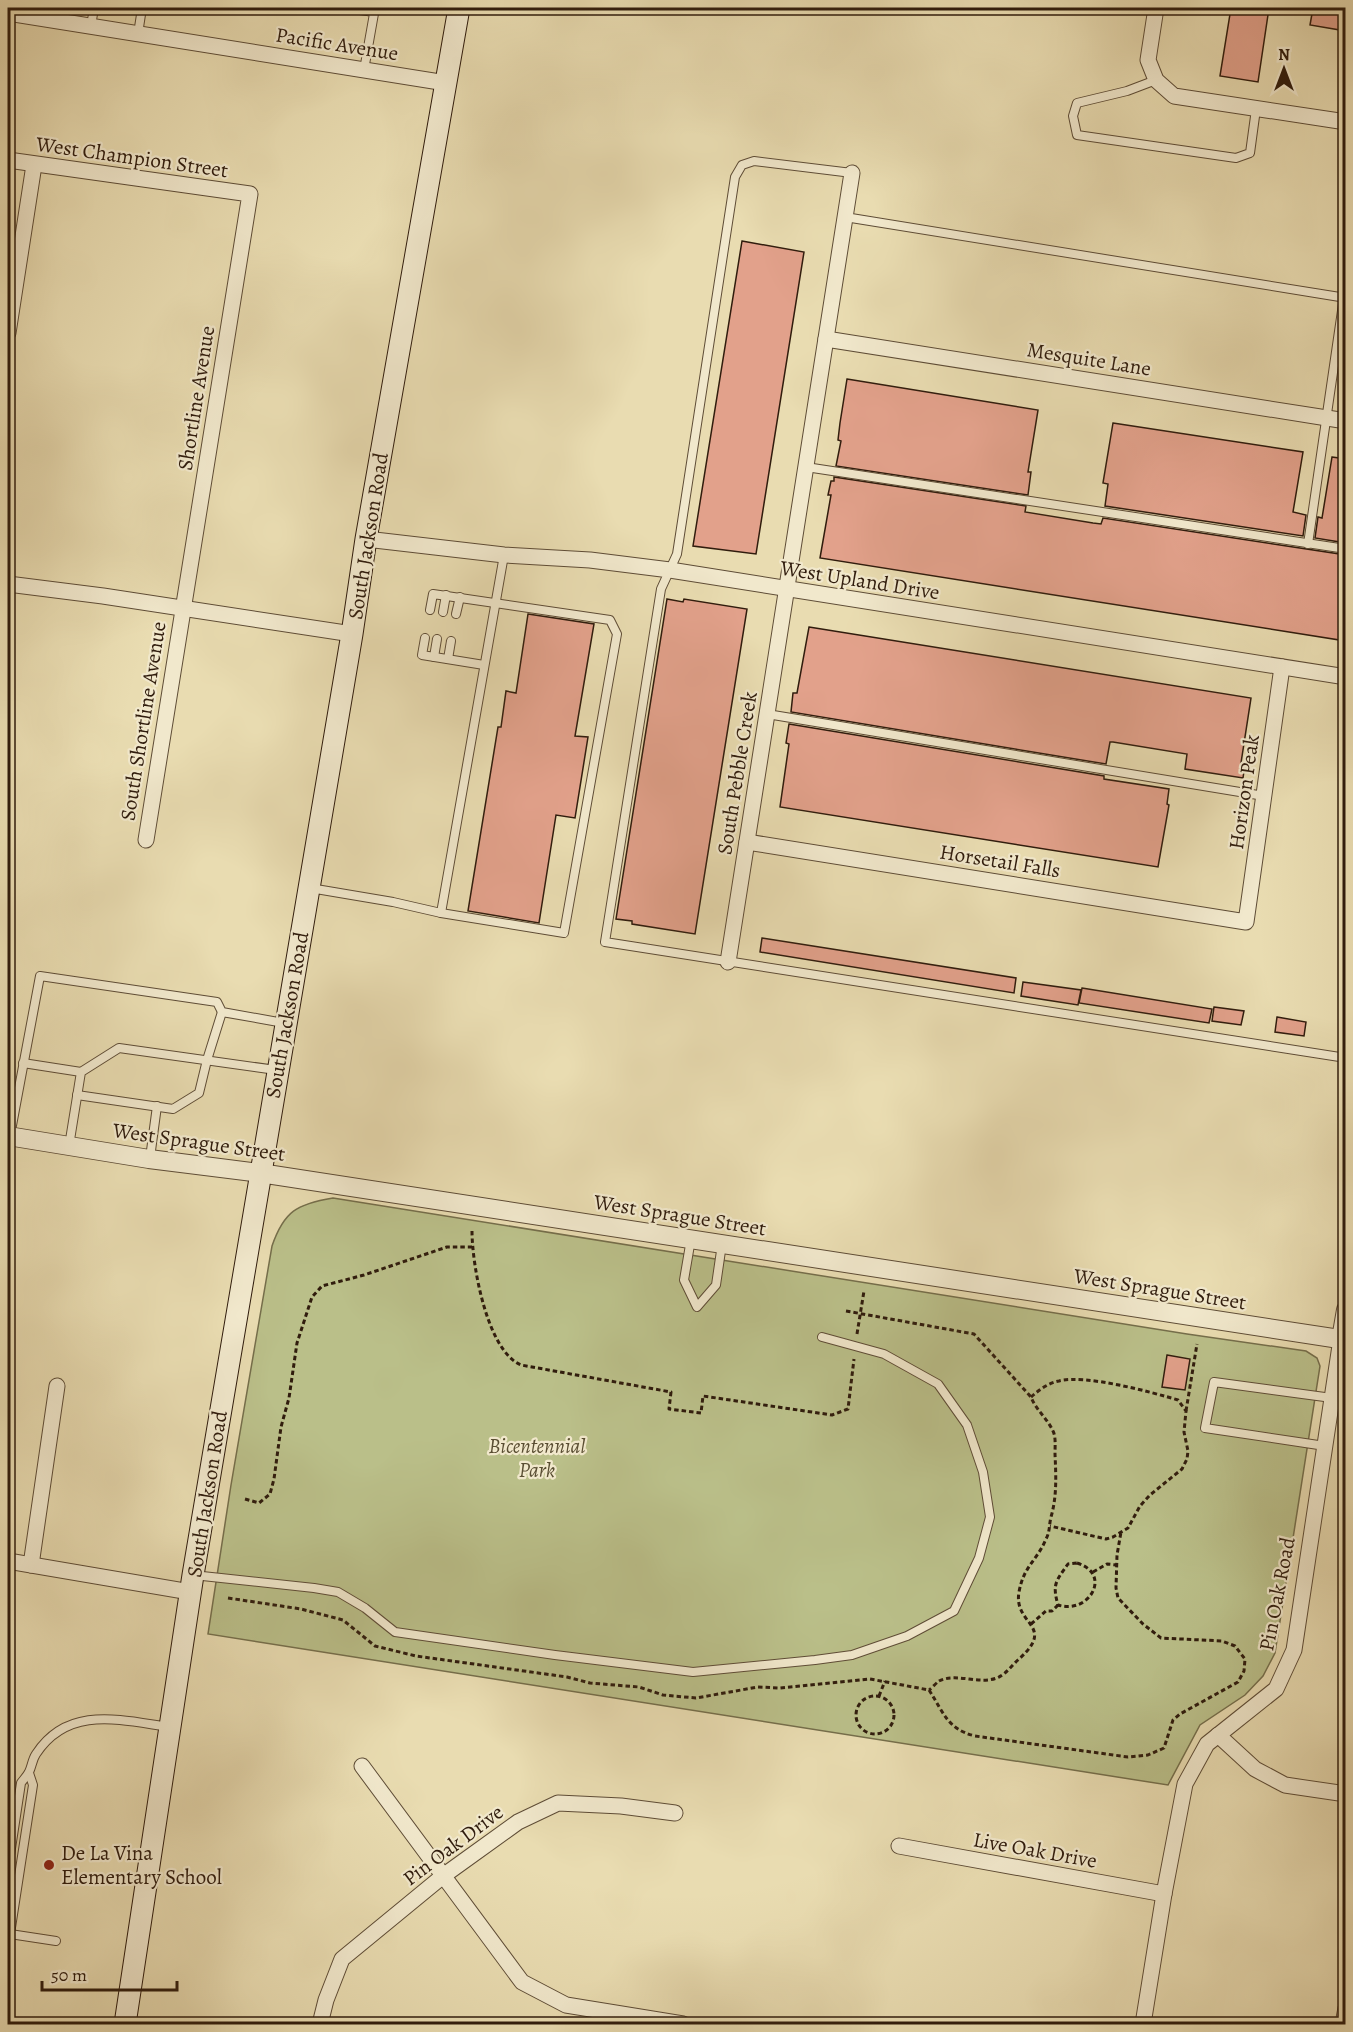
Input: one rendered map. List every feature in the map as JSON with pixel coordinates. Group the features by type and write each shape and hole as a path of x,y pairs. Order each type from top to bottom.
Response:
{"main road":[{"name":"South Jackson Road","path":"126,2025 192,1584 366,539 459,8"}],"street":[{"path":"1156,8 1148,60 1156,80 1174,96 1346,122"},
{"name":"Pacific Avenue","path":"8,13 446,83"},
{"name":"West Champion Street","path":"8,160 250,194"},
{"path":"8,333 34,165"},
{"name":"South Pebble Creek","path":"728,962 852,173"},
{"name":"Shortline Avenue","path":"182,608 250,194"},
{"name":"Mesquite Lane","path":"826,339 1346,421"},
{"name":"West Upland Drive","path":"366,539 504,555 590,560 670,570 1346,677"},
{"path":"8,584 352,634"},
{"name":"South Shortline Avenue","path":"146,840 182,608"},
{"name":"Horizon Peak","path":"1246,922 1282,667"},
{"name":"Horsetail Falls","path":"747,842 1246,922"},
{"name":"West Sprague Street","path":"9,1136 1343,1340"},
{"name":"Pin Oak Road","path":"1143,2025 1164,1894 1185,1784 1206,1744 1275,1689 1294,1650 1346,1310"},
{"path":"31,1565 57,1386"},
{"path":"8,1561 192,1584"},
{"path":"1218,1735 1255,1769 1285,1785 1346,1794"},
{"path":"362,1766 522,1982 566,2005 683,2025"},
{"name":"Pin Oak Drive","path":"320,2025 326,2000 342,1959 443,1876 518,1822 558,1803 621,1806 675,1813"},
{"name":"Live Oak Drive","path":"899,1846 1164,1894"},
{"path":"1343,2025 1346,2008"}],"lane":[{"path":"91,26 94,8"},
{"path":"138,34 142,8"},
{"path":"346,8 374,10 364,70"},
{"path":"1156,80 1127,91 1077,103 1072,116 1077,135 1236,158 1250,153 1256,109"},
{"path":"852,173 754,161 742,165 735,177 677,554 661,589 605,942 1346,1058"},
{"path":"845,217 1345,298 1308,544"},
{"path":"806,467 1346,549"},
{"path":"441,913 504,555"},
{"path":"309,888 564,933 617,634 609,620 446,595 433,594 430,610"},
{"path":"443,612 446,595"},
{"path":"456,614 460,597"},
{"path":"425,638 422,655 484,665"},
{"path":"434,657 437,639"},
{"path":"448,659 451,641"},
{"path":"767,714 1264,796"},
{"path":"9,1136 40,976 216,1002 222,1012 199,1094 173,1109 77,1095"},
{"path":"222,1012 286,1023"},
{"path":"23,1063 81,1072 119,1048 278,1071"},
{"path":"69,1146 81,1072"},
{"path":"149,1159 157,1106"},
{"path":"691,1239 684,1280 697,1307 716,1285 722,1244"},
{"path":"192,1584 314,1588 338,1592 366,1608 395,1632 693,1672 852,1655 907,1635 954,1611 979,1558 990,1517 983,1472 967,1425 938,1384 884,1354 822,1337"},
{"path":"1325,1446 1205,1428 1214,1382 1332,1398"},
{"path":"8,1868 21,1783 29,1773 36,1754 58,1731 71,1724 103,1718 170,1727"},
{"path":"8,1947 33,1785 29,1773"},
{"path":"10,1934 56,1941"}],"path":[{"path":"472,1231 476,1272 491,1328 512,1362 671,1392 669,1409 701,1413 704,1396 832,1415 848,1409 864,1291"},
{"path":"245,1498 260,1503 270,1494 281,1427 289,1398 297,1343 312,1297 322,1286 364,1275 447,1246 472,1247"},
{"path":"1050,1526 1106,1539 1128,1528 1140,1506 1150,1495 1182,1469 1188,1451 1184,1432 1197,1344"},
{"path":"1031,1397 1042,1388 1059,1381 1074,1379 1135,1388 1178,1400 1186,1411"},
{"path":"930,1690 950,1723 960,1732 975,1737 1128,1757 1148,1755 1164,1748 1173,1720 1238,1682 1244,1671 1245,1659 1235,1646 1222,1641 1161,1638 1152,1633 1118,1598 1117,1565 1121,1532"},
{"path":"1077,1563 1088,1566 1093,1572 1095,1582 1092,1594 1082,1604 1066,1607 1058,1605 1053,1588 1068,1564 1077,1563"},
{"path":"1093,1572 1107,1564 1117,1565"},
{"path":"1031,1624 1046,1611 1052,1611 1058,1605"},
{"path":"879,1696 885,1681"},
{"path":"879,1696 890,1702 894,1714 890,1726 880,1733 873,1733 862,1728 858,1723 856,1712 867,1697 879,1696"}],"green space":[{"name":"Bicentennial Park","path":"333,1198 1306,1351 1317,1358 1320,1366 1275,1653 1263,1676 1245,1695 1200,1725 1168,1785 208,1634 272,1246 287,1217 294,1211 310,1203"}],"building":[{"path":"1231,8 1269,8 1258,82 1220,76"},
{"path":"1313,8 1346,8 1346,31 1310,25"},
{"path":"742,241 804,252 756,554 693,546"},
{"path":"847,379 1038,410 1028,472 1031,472 1028,495 836,466 841,441 838,440"},
{"path":"1113,423 1303,452 1293,512 1306,515 1303,536 1105,506 1108,484 1103,483"},
{"path":"1332,457 1346,459 1346,543 1315,538 1318,517 1322,518"},
{"path":"834,477 1026,506 1025,512 1093,523 1101,524 1103,518 1346,555 1346,641 820,558 831,495 828,495"},
{"path":"667,599 683,602 684,599 747,609 695,934 632,924 632,921 616,919"},
{"path":"528,614 594,624 575,736 588,737 575,818 556,815 539,923 468,911 498,727 501,727 506,691 516,693"},
{"path":"809,627 1251,698 1241,763 1245,764 1243,778 1185,769 1187,754 1113,742 1110,742 1106,764 791,712 793,693 797,693"},
{"path":"789,724 1104,776 1104,779 1169,789 1167,804 1169,805 1158,867 780,807 789,744 786,743"},
{"path":"762,938 1016,978 1014,993 760,952"},
{"path":"1023,982 1081,990 1078,1005 1021,996"},
{"path":"1082,988 1212,1009 1209,1023 1079,1003"},
{"path":"1214,1007 1244,1011 1241,1025 1212,1021"},
{"path":"1277,1017 1306,1022 1304,1036 1275,1032"},
{"path":"1167,1355 1190,1359 1185,1390 1162,1387"}],"place":[{"name":"De La Vina Elementary School","path":"49,1865"}]}
